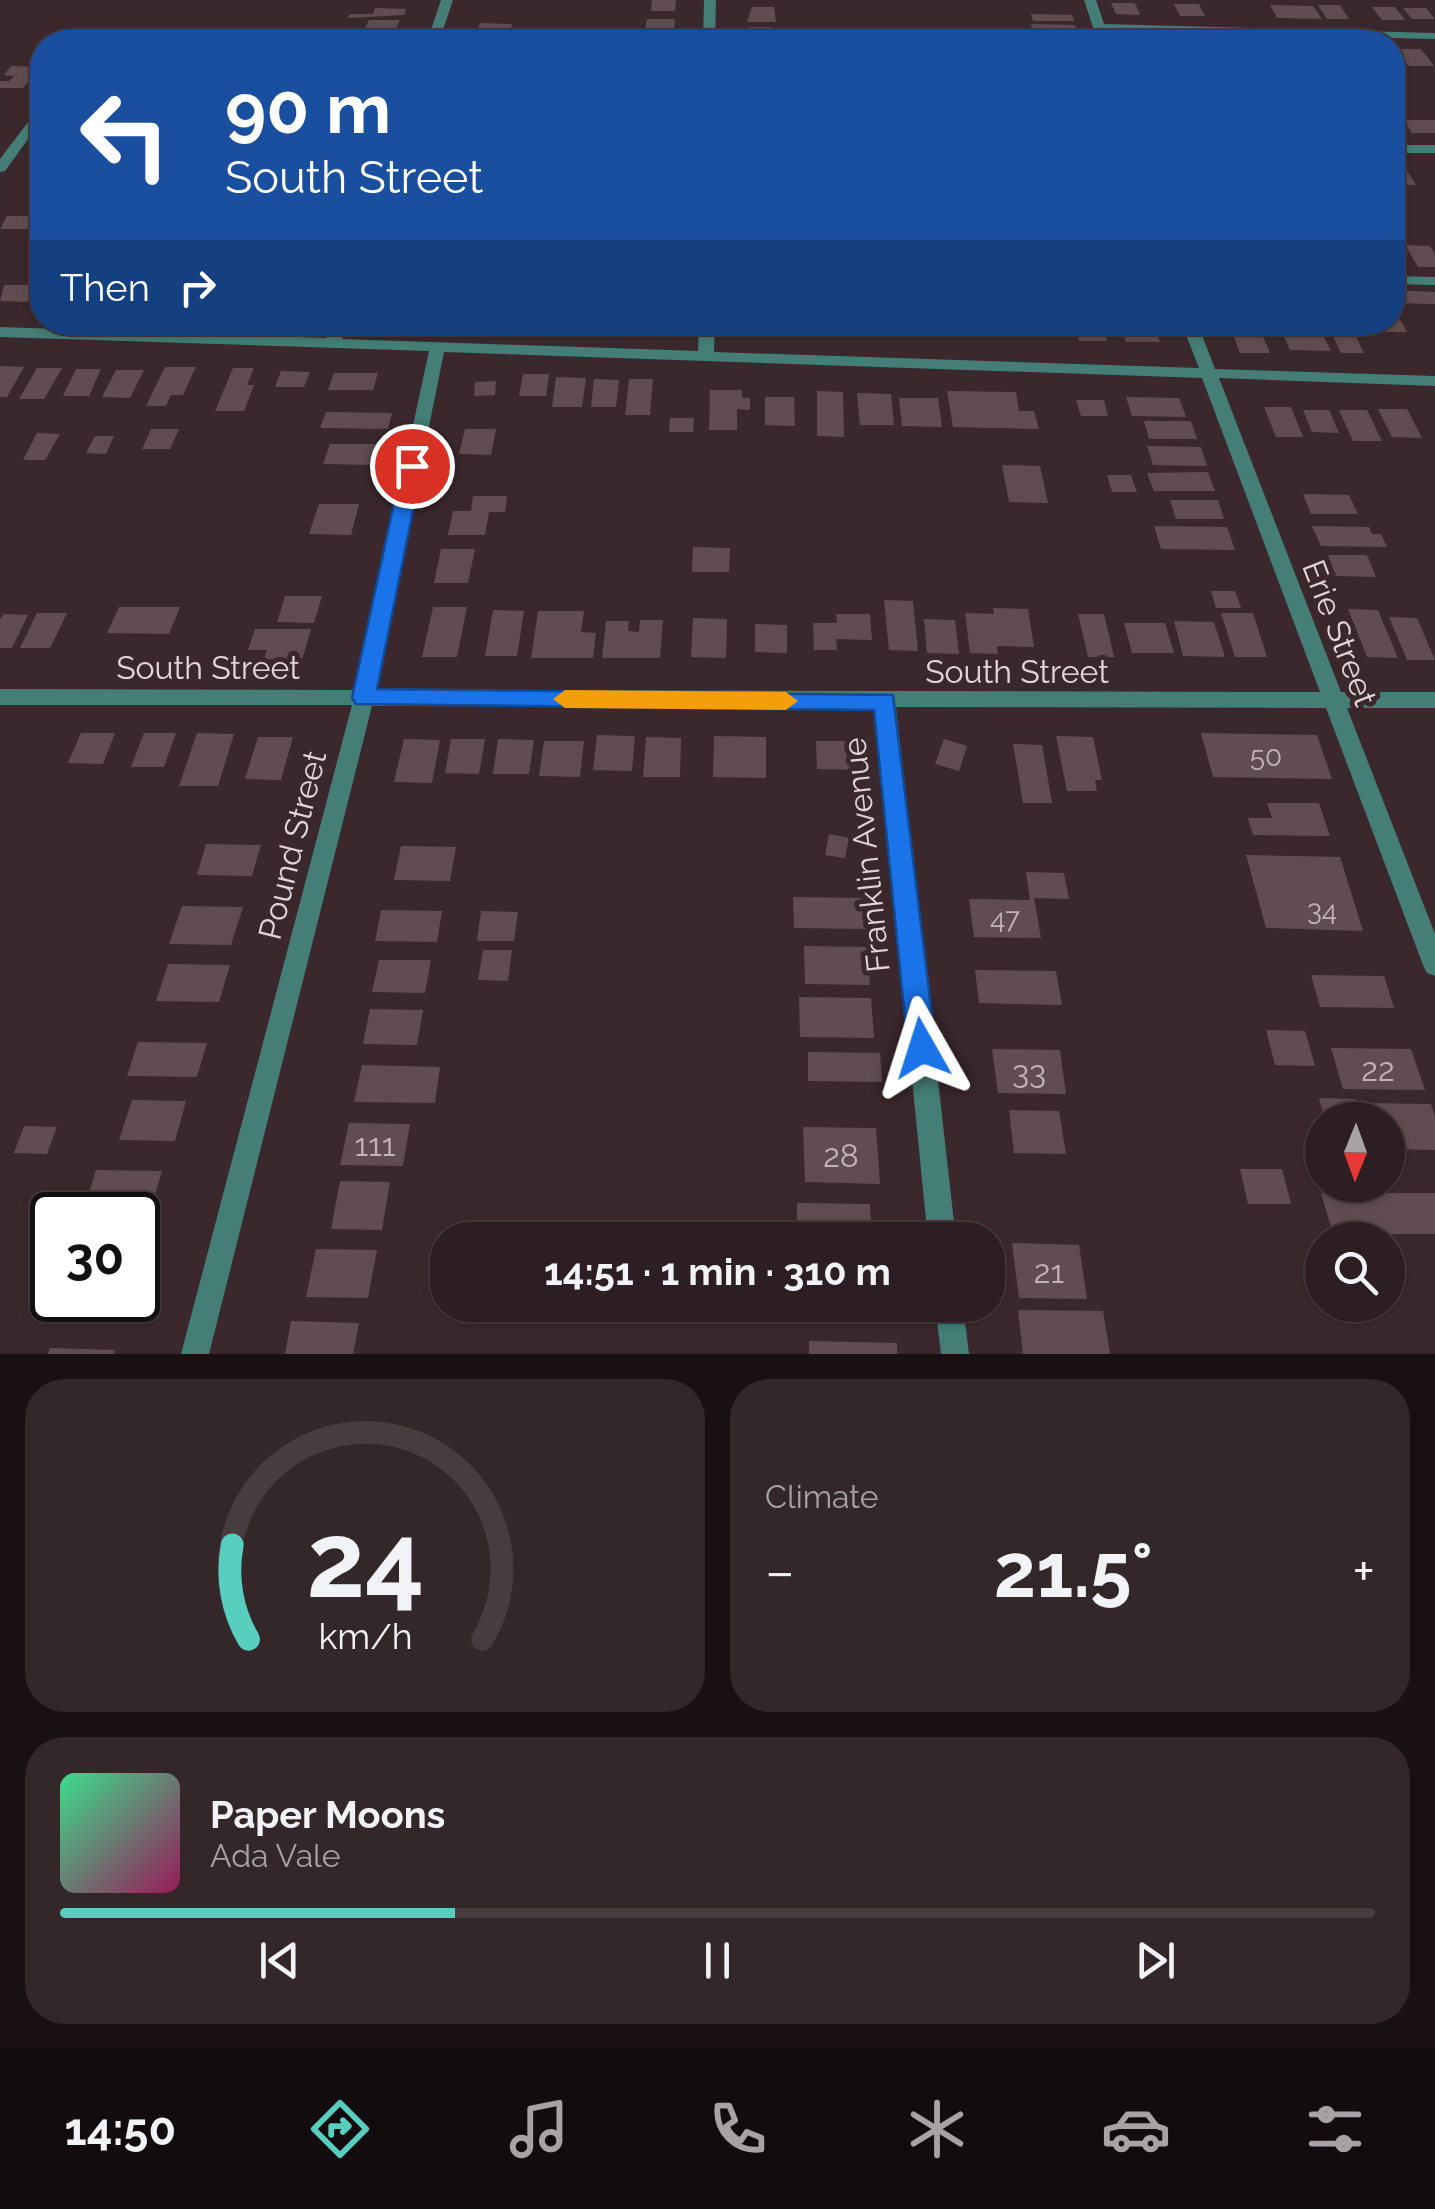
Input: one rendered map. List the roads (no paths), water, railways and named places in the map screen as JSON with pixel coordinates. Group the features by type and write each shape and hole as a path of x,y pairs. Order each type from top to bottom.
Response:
{"street":[{"path":"437,30 447,0"},
{"path":"710,0 710,30"},
{"path":"1090,0 1100,30"},
{"path":"1099,27 1140,30"},
{"path":"1405,36 1435,36"},
{"path":"0,168 30,128"},
{"path":"1405,148 1435,149"},
{"path":"1405,281 1435,282"},
{"path":"0,332 30,333"},
{"path":"77,335 1435,381"},
{"path":"332,345 335,335"},
{"path":"706,358 707,335"},
{"name":"Erie Street","path":"1194,335 1435,965"},
{"name":"Pound Street","path":"195,1354 364,698 436,349"},
{"name":"South Street","path":"0,697 885,702 1435,700"},
{"name":"Franklin Avenue","path":"885,702 940,1222"},
{"path":"951,1322 954,1354"}]}
